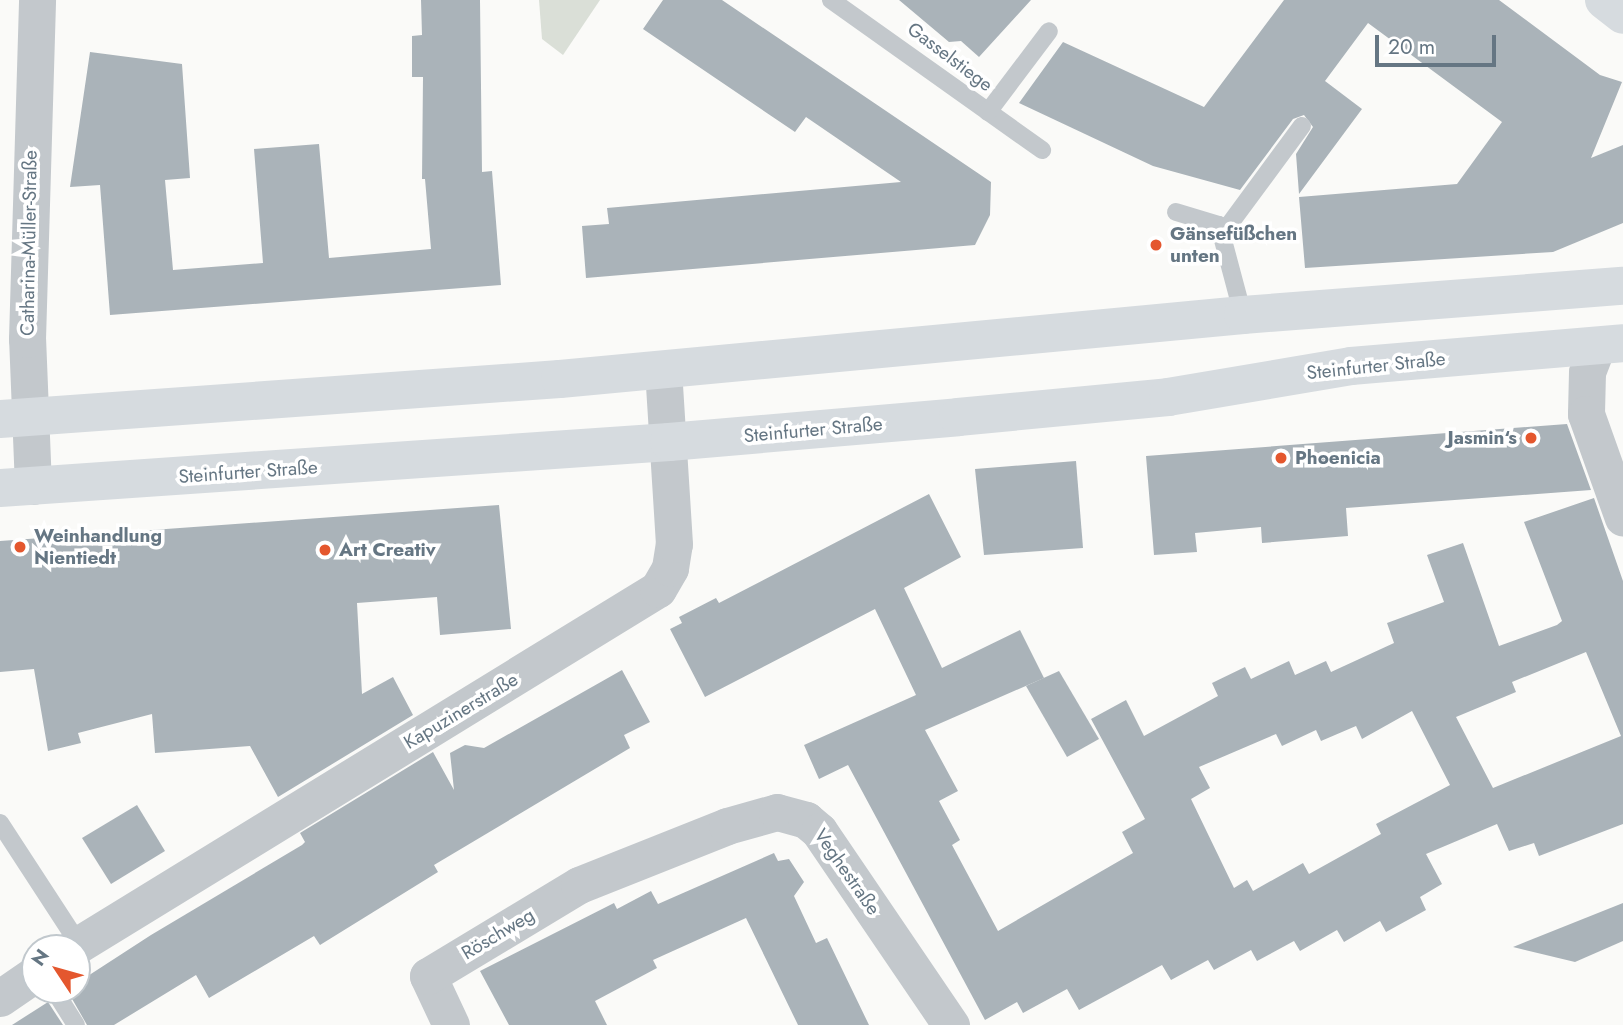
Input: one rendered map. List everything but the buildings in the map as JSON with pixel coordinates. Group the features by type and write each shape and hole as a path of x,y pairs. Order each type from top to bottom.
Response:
{"main road":[{"path":"1604,0 1623,15"},
{"path":"14,418 663,370 1240,299 1623,286"},
{"name":"Steinfurter Straße","path":"17,487 669,443 1168,397 1352,366 1610,344"}],"street":[{"name":"Catharina-Müller-Straße","path":"17,487 14,418 37,0"},
{"path":"1610,344 1587,372 1586,414 1623,518"},
{"name":"Kapuzinerstraße","path":"91,937 658,589 670,568 674,544 663,370"},
{"name":"Veghestraße","path":"616,871 760,816 777,812 806,820 819,831 951,1025"},
{"name":"Röschweg","path":"451,1025 428,976 579,884 616,871"},
{"path":"0,998 21,984"}],"lane":[{"name":"Gasselstiege","path":"831,0 1042,150"},
{"path":"988,112 1049,31"},
{"path":"1223,233 1303,127"},
{"path":"1176,212 1209,219 1223,233 1228,268 1240,299"},
{"path":"0,823 69,934"},
{"path":"63,1004 76,1025"}],"shaded area":[{"path":"539,0 600,0 563,55 542,39"}],"place":[{"name":"Gänsefüßchen unten","path":"1156,245"},
{"name":"Jasmin‘s","path":"1531,438"},
{"name":"Phoenicia","path":"1281,458"},
{"name":"Weinhandlung Nientiedt","path":"20,547"},
{"name":"Art Creativ","path":"325,550"}]}
